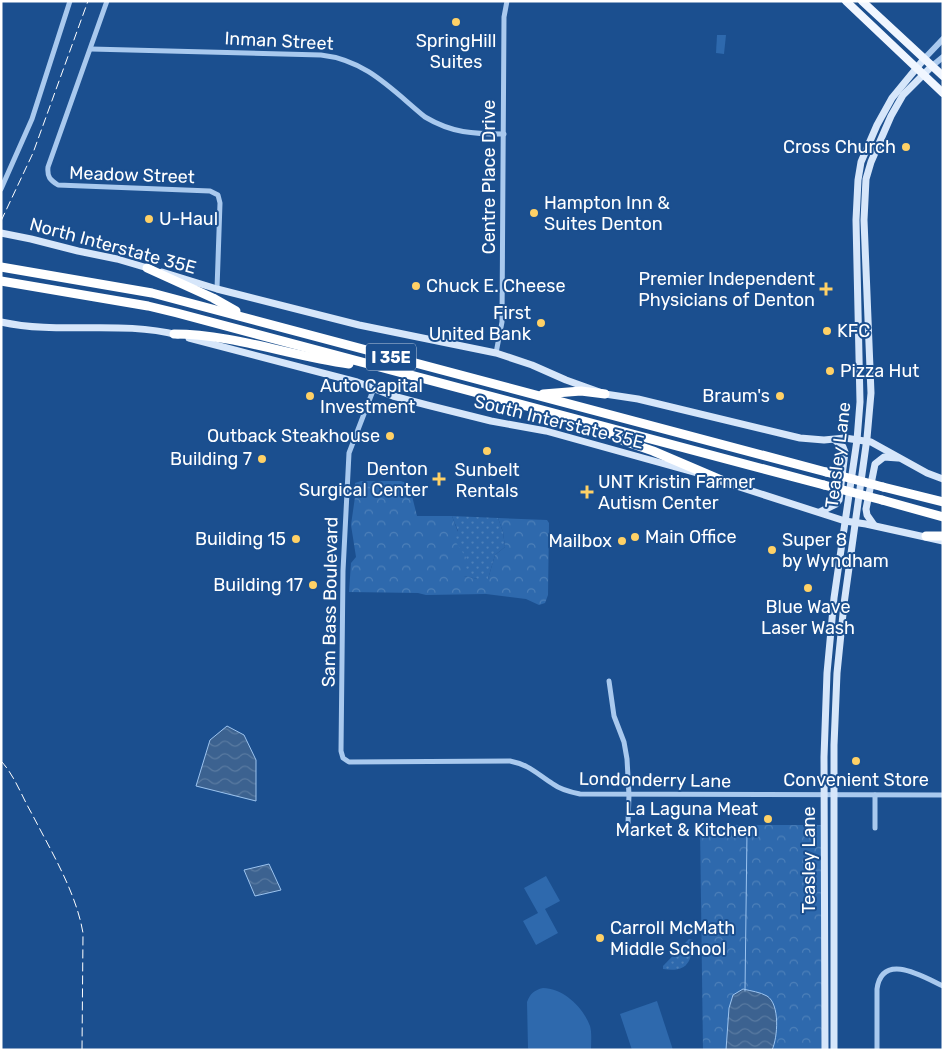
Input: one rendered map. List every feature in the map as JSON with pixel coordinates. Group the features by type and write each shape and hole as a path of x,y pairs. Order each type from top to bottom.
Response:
{"highway":[{"name":"I 35E","path":"5,267 152,293 943,502"},
{"path":"147,268 213,298 246,318"},
{"name":"I 35E","path":"2,281 148,306 943,516"},
{"path":"170,333 204,336 346,363 386,368"},
{"path":"536,395 581,391 605,394"},
{"path":"591,424 624,441 653,451 728,483"},
{"path":"926,536 943,536"}],"main road":[{"path":"846,1 943,93"},
{"path":"862,1 943,76"},
{"name":"Teasley Lane","path":"834,1050 834,795 837,673 871,394 864,220 866,179 871,162 891,116 920,71 924,59"},
{"name":"Teasley Lane","path":"825,1050 824,795 827,673 834,598 857,440 860,402 856,220 858,180 861,162 876,125 892,97 920,71 932,66"},
{"name":"North Interstate 35E","path":"1,233 174,274 217,290"},
{"path":"217,290 359,325 496,353 532,364 566,380 605,394 646,401 796,437 835,440 845,438 876,444 927,473 943,479"},
{"path":"1,322 43,328 119,326 170,333"},
{"name":"South Interstate 35E","path":"170,333 357,382 427,405 491,421 553,433 728,483 845,521 874,525 943,541"},
{"path":"860,359 869,358"},
{"path":"820,512 836,504 839,500 845,452 844,447 835,440"},
{"path":"874,525 866,514 866,509 875,464 884,457 900,458"},
{"path":"827,673 837,673"}],"street":[{"path":"1,189 32,119 70,1"},
{"name":"Meadow Street","path":"107,1 47,174 51,181 58,185 210,191 216,193 220,198 217,290"},
{"name":"Centre Place Drive","path":"496,353 502,322 504,17 507,1"},
{"name":"Teasley Lane","path":"924,59 943,39"},
{"name":"Inman Street","path":"91,49 339,57 364,68 436,124 462,132 504,134"},
{"name":"Teasley Lane","path":"932,66 943,56"},
{"name":"Sam Bass Boulevard","path":"346,759 341,752 348,453 374,388"},
{"path":"609,681 614,716 624,742 627,759 628,823"},
{"name":"Londonderry Lane","path":"346,759 349,762 510,761 523,764 555,786 568,792 580,794 943,795"},
{"path":"875,795 875,828"},
{"path":"876,1050 877,989 882,977 891,970 907,969 943,986"}],"green space":[{"path":"717,35 726,35 724,54 716,53"},
{"path":"361,481 401,481 409,484 417,516 452,516 458,532 453,538 467,559 464,576 478,579 488,579 495,555 505,547 503,532 498,518 547,520 549,523 548,595 545,603 539,605 526,599 486,594 426,595 418,593 349,592 351,563 356,557 351,525 355,483"},
{"path":"452,516 498,518 503,532 505,547 495,555 488,579 464,576 452,538 458,531"},
{"path":"700,825 824,825 825,1050 703,1050"},
{"path":"546,876 560,901 545,909 558,933 536,945 523,921 538,913 524,888"},
{"path":"689,939 693,940 687,964 678,969 663,969 663,966"},
{"path":"543,988 558,991 565,995 583,1012 591,1029 591,1050 529,1050 527,1002 533,993"},
{"path":"657,1001 673,1050 632,1050 620,1014"}],"water":[{"path":"227,726 244,735 256,760 256,801 196,786 210,740"},
{"path":"269,864 281,890 255,896 244,870"},
{"path":"743,989 767,996 774,1006 777,1021 776,1037 772,1050 726,1050 729,1008 733,995"}],"waterway":[{"path":"745,991 747,832"}],"railway":[{"path":"1,221 33,153 88,1"},
{"path":"1,761 14,780 55,857 69,887 80,918 83,933 82,1050"}],"place":[{"name":"SpringHill Suites","path":"456,22"},
{"name":"Cross Church","path":"906,147"},
{"name":"Hampton Inn & Suites Denton","path":"534,213"},
{"name":"U-Haul","path":"149,219"},
{"name":"Chuck E. Cheese","path":"416,286"},
{"name":"Premier Independent Physicians of Denton","path":"826,289"},
{"name":"First United Bank","path":"541,323"},
{"name":"KFC","path":"827,331"},
{"name":"Pizza Hut","path":"830,371"},
{"name":"Auto Capital Investment","path":"310,396"},
{"name":"Braum's","path":"780,396"},
{"name":"Outback Steakhouse","path":"390,436"},
{"name":"Sunbelt Rentals","path":"487,451"},
{"name":"Building 7","path":"262,459"},
{"name":"Denton Surgical Center","path":"439,479"},
{"name":"UNT Kristin Farmer Autism Center","path":"587,492"},
{"name":"Main Office","path":"635,537"},
{"name":"Building 15","path":"296,539"},
{"name":"Mailbox","path":"622,541"},
{"name":"Super 8 by Wyndham","path":"772,550"},
{"name":"Building 17","path":"313,585"},
{"name":"Blue Wave Laser Wash","path":"808,588"},
{"name":"Convenient Store","path":"856,761"},
{"name":"La Laguna Meat Market & Kitchen","path":"768,819"},
{"name":"Carroll McMath Middle School","path":"600,938"}]}
